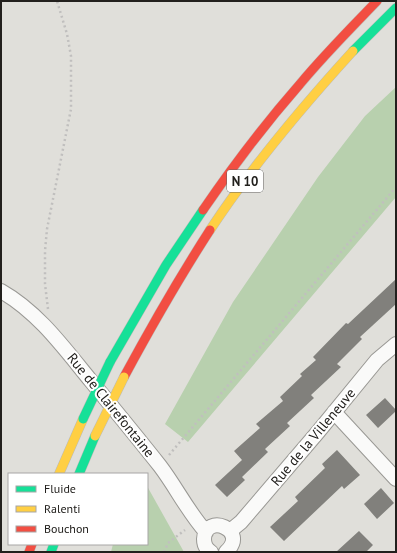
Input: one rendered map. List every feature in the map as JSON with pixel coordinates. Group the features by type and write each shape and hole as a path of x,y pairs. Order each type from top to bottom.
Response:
{"main road":[{"name":"N 10","path":"59,473 110,362 166,263 202,209 238,159 276,111 317,63 377,1"},
{"name":"N 10","path":"79,473 95,436 124,377 153,323 209,231 248,177 314,94 396,8"}],"street":[{"name":"Rue de Clairefontaine","path":"1,291 40,321 73,359 171,480 196,521 206,532"},
{"name":"Rue de la Villeneuve","path":"230,531 246,516 377,360 396,344"},
{"path":"334,412 396,479"},
{"path":"211,552 205,546 204,542 206,532 213,526 218,525 223,526 230,531 232,536 232,545 226,552"}],"path":[{"path":"49,312 45,284 47,229 71,109 71,56 67,34 57,1"},
{"path":"160,466 396,187"},
{"path":"164,552 168,543 196,521"}],"green space":[{"path":"396,87 396,197 188,442 165,424 233,302 318,177 365,116"},
{"path":"148,488 184,552 111,552 113,545 148,545"}],"building":[{"path":"396,279 396,304 360,337 362,339 337,364 341,367 311,395 314,398 287,423 290,426 265,449 268,452 242,477 245,480 227,497 215,485 242,460 234,451 260,428 256,424 283,401 280,397 302,376 300,374 316,360 313,357 346,323 348,324"},
{"path":"385,398 396,411 378,428 366,415"},
{"path":"337,450 360,475 344,489 342,486 284,541 270,527 298,501 295,497 325,468 322,464"},
{"path":"381,488 394,503 377,519 364,504"},
{"path":"359,531 373,545 366,552 336,552"}],"traffic: fast":[{"path":"353,51 396,8"},
{"path":"110,362 166,265 203,210"},
{"path":"83,419 110,362"},
{"path":"79,473 95,436"},
{"path":"51,552 54,545"}],"traffic: slow":[{"path":"210,230 260,160 353,51"},
{"path":"95,436 124,377"},
{"path":"59,473 83,419"}],"traffic: jam":[{"path":"203,210 274,114 328,52 377,1"},
{"path":"124,377 187,266 210,230"},
{"path":"29,552 32,545"}]}
